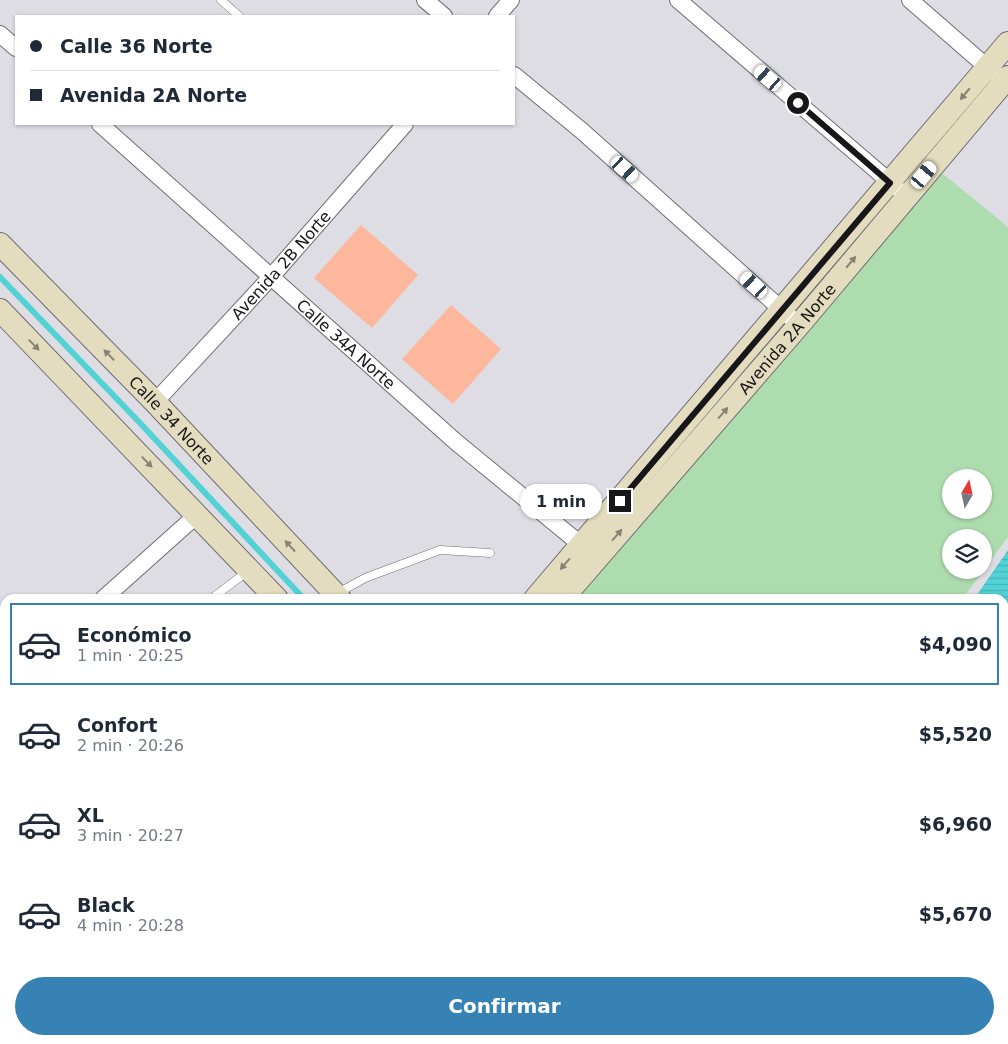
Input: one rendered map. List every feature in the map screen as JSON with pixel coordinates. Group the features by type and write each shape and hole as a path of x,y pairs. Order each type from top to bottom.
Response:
{"main road":[{"name":"Avenida 2A Norte","path":"541,594 589,552 791,318 898,190 987,67 1008,44"},
{"name":"Avenida 2A Norte","path":"898,190 1006,79"},
{"name":"Calle 34 Norte","path":"0,244 155,402 335,594"},
{"path":"0,310 198,514 272,594"},
{"name":"Avenida 2A Norte","path":"565,594 589,552"}],"street":[{"path":"425,0 443,15"},
{"path":"499,15 511,0"},
{"path":"678,0 898,190"},
{"path":"910,0 987,67 1006,79"},
{"path":"0,34 15,47"},
{"path":"515,76 582,131 791,318"},
{"name":"Calle 34A Norte","path":"101,125 456,442 589,552"},
{"name":"Avenida 2B Norte","path":"155,402 271,277 403,125"},
{"path":"109,594 198,514"}],"lane":[{"path":"220,0 238,15"},
{"path":"342,594 365,578 440,550 490,553"},
{"path":"218,594 250,570"}],"green space":[{"path":"932,165 1008,227 1008,537 992,559 992,529 942,529 942,579 977,579 966,594 566,594"}],"water":[{"path":"1008,550 1008,594 977,594 988,579 992,579 992,573"}],"building":[{"path":"361,225 418,275 372,328 314,278"},
{"path":"451,305 501,349 453,404 402,359"}],"waterway":[{"path":"0,277 140,423 299,594"}],"route":[{"path":"620,501 890,183 798,103"}]}
